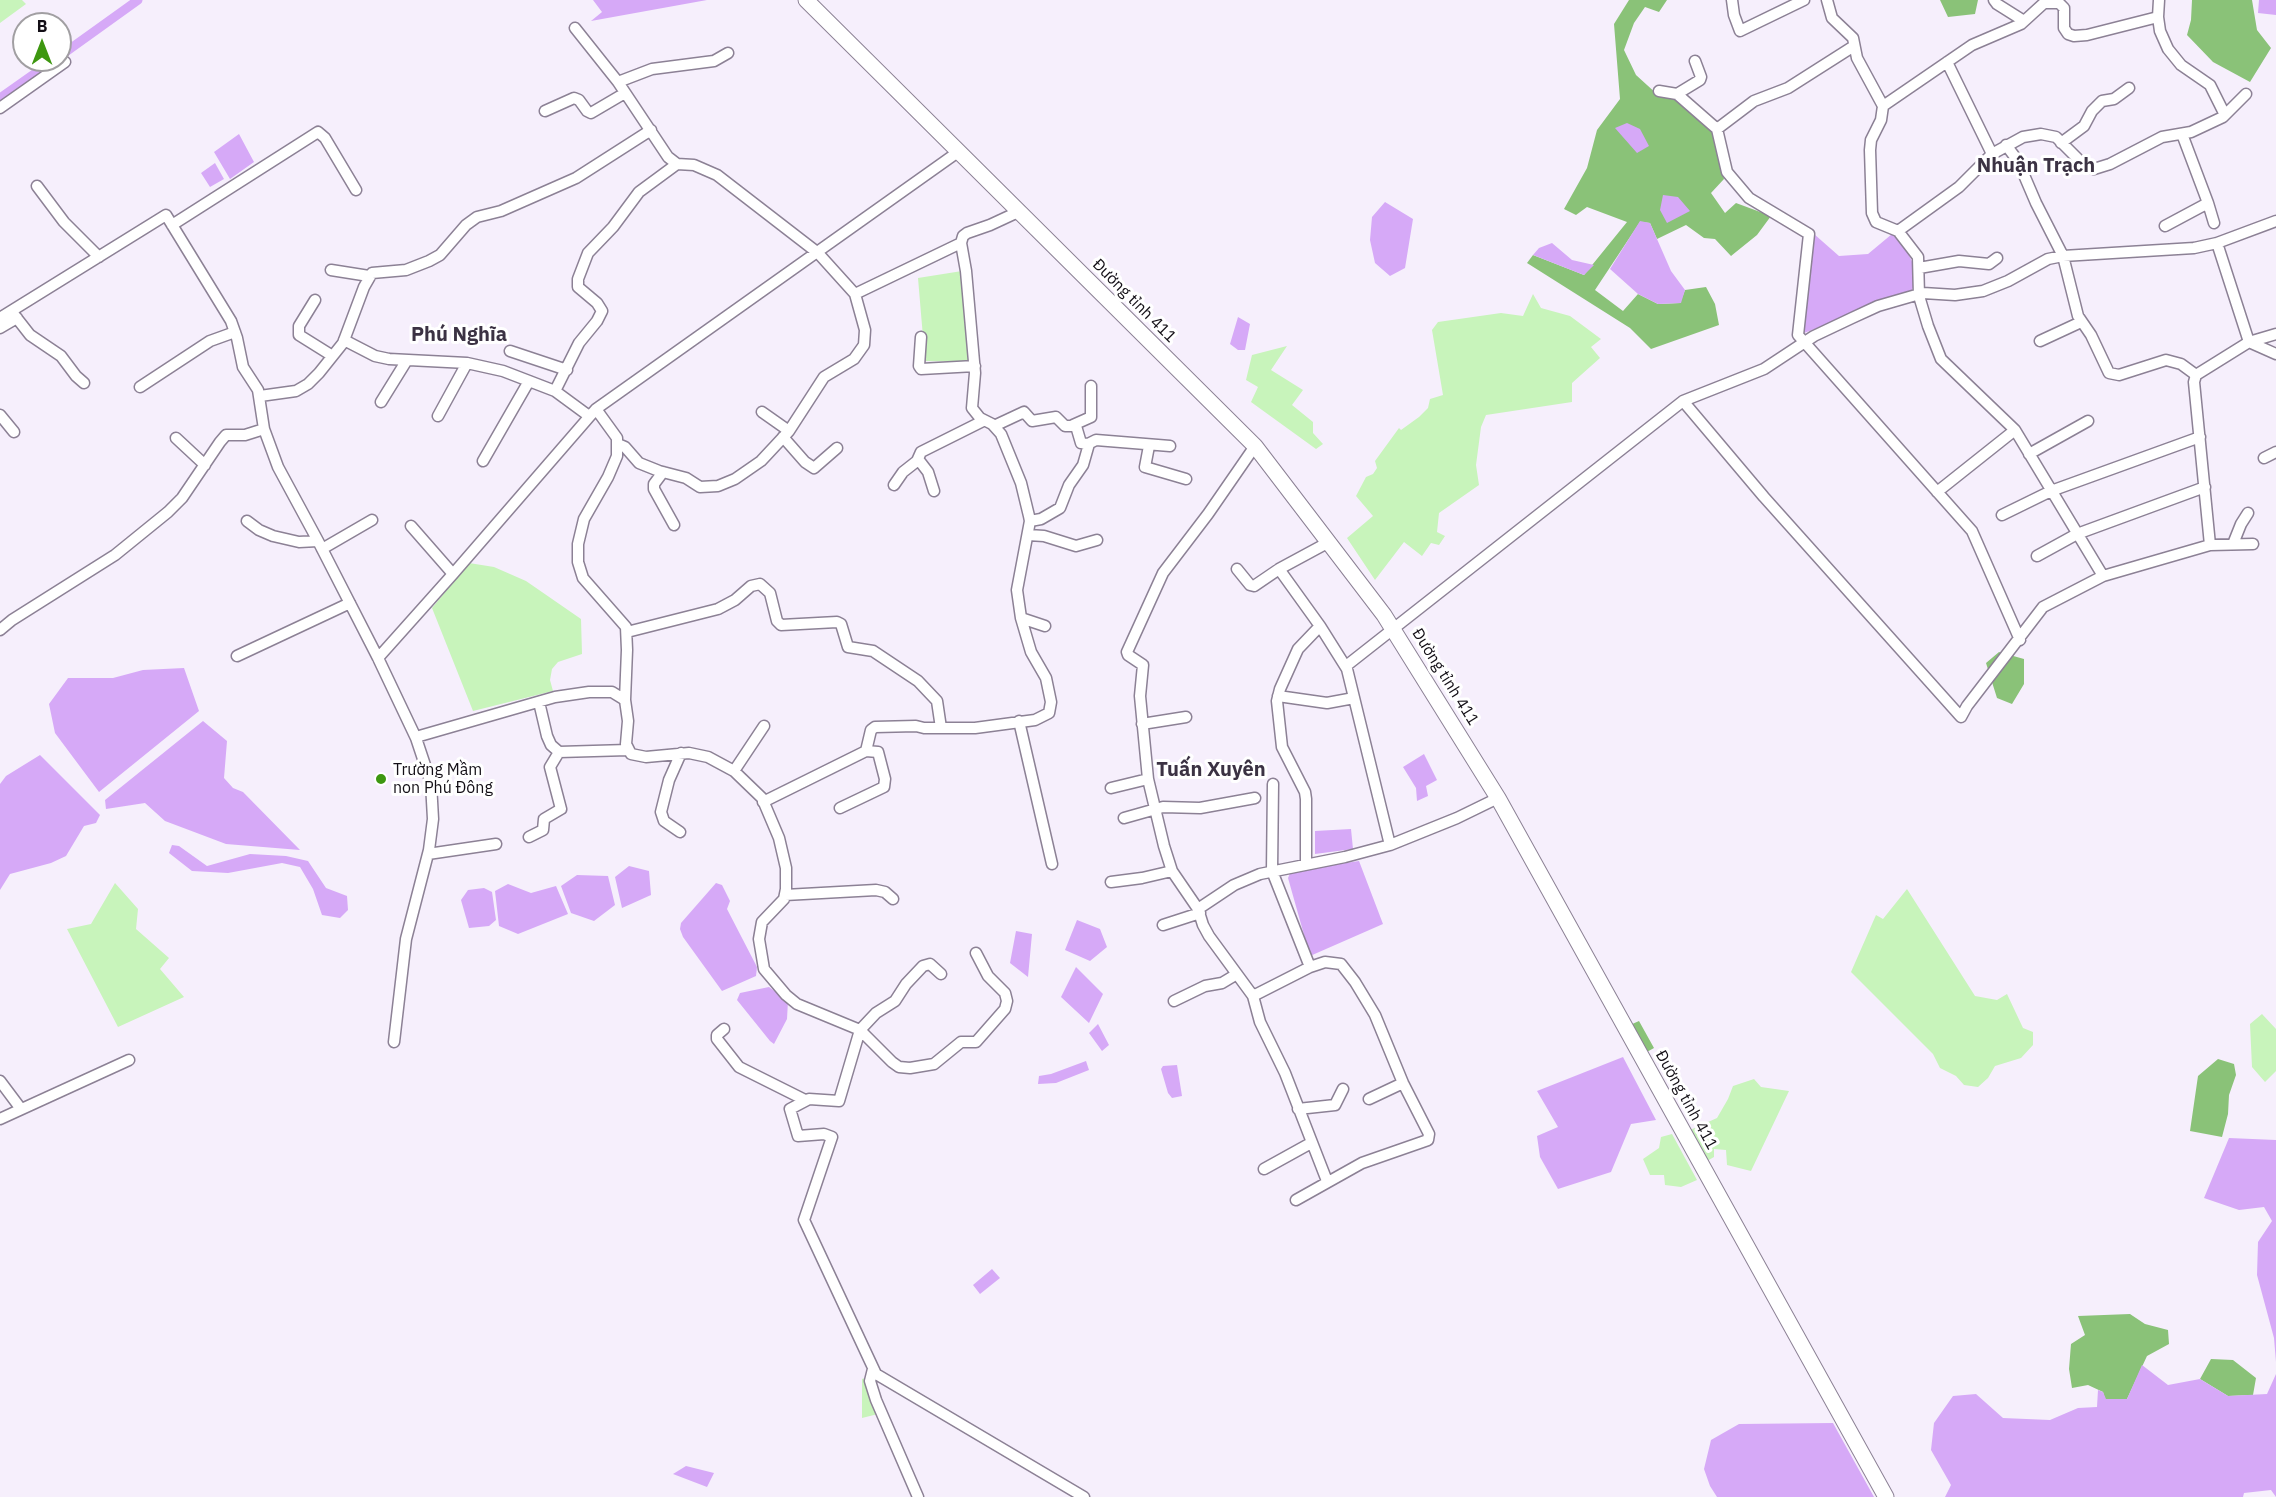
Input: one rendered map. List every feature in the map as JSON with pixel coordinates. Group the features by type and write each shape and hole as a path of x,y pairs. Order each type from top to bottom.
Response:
{"main road":[{"name":"Đường tỉnh 411","path":"806,0 1255,446 1393,629 1497,798 1886,1497"}],"street":[{"path":"1732,0 1740,31 1804,0"},
{"path":"1827,0 1832,18 1853,38 1857,58 1883,106 1881,120 1871,140 1872,213 1876,222 1898,231 1918,258 1919,294 1941,359 2015,430 2103,576"},
{"path":"1994,0 2024,21"},
{"path":"2159,0 2160,31 2168,49 2181,65 2210,85 2225,115"},
{"path":"1883,106 1972,45 2024,21 2041,5 2059,3 2064,8 2064,28 2068,34 2074,36 2158,17"},
{"path":"578,32 618,81 668,157 677,164 694,165 717,175 818,253 855,294 865,330 864,345 854,359 824,377 786,434 761,461 735,479 718,486 700,487 686,478 639,463 625,447 618,444"},
{"path":"1717,129 1754,101 1788,88 1854,46"},
{"path":"618,81 652,69 714,60 728,53"},
{"path":"1677,94 1700,80 1695,62"},
{"path":"1947,62 1992,154"},
{"path":"0,108 51,72"},
{"path":"2061,142 2084,126 2091,111 2102,101 2114,99 2129,88"},
{"path":"1659,91 1677,94 1717,129 1727,172 1749,198 1809,234 1797,335 1972,531 2020,640"},
{"path":"545,111 574,98 579,100 591,113 626,93"},
{"path":"1898,231 1959,187 1992,154 2023,137 2041,134 2056,136 2085,166 2094,168 2110,164 2162,136 2191,132 2225,115 2247,94"},
{"path":"260,396 296,391 308,384 344,340 369,276 376,272 406,270 429,261 440,255 466,225 477,217 501,211 576,178 651,130"},
{"path":"0,328 9,314 99,257 169,220 318,132 325,138 356,190"},
{"path":"2182,134 2214,223"},
{"path":"2006,145 2018,161 2063,256 2073,301 2081,322 2095,342 2105,367 2114,375 2166,360 2181,364 2196,375"},
{"path":"378,658 593,412 958,152"},
{"path":"555,391 579,342 597,321 602,311 597,303 578,287 578,279 588,253 613,227 639,192 677,164"},
{"path":"37,186 71,230 99,257"},
{"path":"2165,226 2208,203"},
{"path":"866,751 871,730 875,727 975,728 1035,720 1049,713 1051,702 1046,678 1031,652 1021,618 1017,590 1030,521 1015,468 1002,434 994,426 982,421 972,408 975,366 966,271 961,243 963,236 967,233 1018,212"},
{"path":"169,220 231,321 243,367 260,396 264,429 278,467 378,658 416,737 428,771 432,792 433,819 428,854 406,939 394,1042"},
{"path":"1346,666 1683,401 1764,369 1803,343 1878,306 1919,294 1955,295 1983,291 2008,281 2048,259 2063,256 2194,248 2217,243 2276,221"},
{"path":"855,294 961,243"},
{"path":"2217,243 2250,342 2276,354"},
{"path":"1919,268 1959,261 1989,264 1997,258"},
{"path":"332,270 369,276"},
{"path":"315,300 299,326 299,335 331,355"},
{"path":"9,314 30,335 61,356 76,376 84,382"},
{"path":"2040,340 2081,322"},
{"path":"140,387 210,341 235,332"},
{"path":"2210,545 2194,382 2196,375 2250,342 2276,334"},
{"path":"921,338 919,366 921,369 975,366"},
{"path":"344,340 375,356 466,363 503,371 555,391 593,412 614,433 618,444 614,464 584,519 578,544 578,562 583,578 618,616 627,632 625,700 628,750 632,754 646,757 681,753 708,757 734,771 748,783 763,802 783,849 787,877 785,895 762,922 759,939 760,955 764,969 786,995 797,1004 860,1030 892,1062 904,1068 934,1064 961,1042 976,1042 1005,1009 1007,1001 1003,989 988,976 976,953"},
{"path":"510,351 567,370"},
{"path":"381,402 407,360"},
{"path":"438,416 466,363"},
{"path":"483,461 529,381"},
{"path":"994,426 1024,412 1032,421 1056,417 1065,426 1073,425 1091,417 1091,386"},
{"path":"1683,401 1764,497 1961,717 2043,607 2103,576 2210,545 2253,544"},
{"path":"762,412 786,434 805,462 814,468 837,448"},
{"path":"0,415 14,432"},
{"path":"894,485 903,472 918,459 921,452 982,421"},
{"path":"2029,454 2088,421"},
{"path":"1073,425 1077,428 1081,443 1088,444 1096,440 1170,446"},
{"path":"0,630 12,620 100,565 176,505 226,435 245,435 264,429"},
{"path":"1937,492 2015,430"},
{"path":"2002,515 2051,491 2200,437"},
{"path":"176,438 205,465"},
{"path":"1030,521 1041,519 1060,508 1069,485 1083,465 1088,444"},
{"path":"1149,446 1145,467 1186,479"},
{"path":"1255,446 1208,514 1163,573 1154,597 1128,649 1128,655 1143,665 1140,696 1148,779 1172,871 1199,911 1209,936 1253,996 1260,1022 1286,1073 1327,1181"},
{"path":"2264,458 2276,452"},
{"path":"918,459 928,472 934,491"},
{"path":"663,472 654,484 654,489 674,525"},
{"path":"2037,556 2077,534 2205,487"},
{"path":"2233,544 2248,513"},
{"path":"247,521 259,531 280,538 320,545 372,520"},
{"path":"411,526 453,574"},
{"path":"1028,535 1044,536 1076,546 1097,540"},
{"path":"1237,569 1252,587 1279,568 1329,542"},
{"path":"1279,568 1346,666 1390,845"},
{"path":"627,632 718,609 735,600 751,586 760,584 770,593 777,621 781,625 837,622 840,624 848,647 873,651 918,681 937,700 941,728"},
{"path":"237,656 350,603"},
{"path":"1021,618 1045,626"},
{"path":"1306,864 1306,799 1282,747 1278,696 1298,649 1320,626"},
{"path":"416,737 539,702 589,692 616,693 625,700"},
{"path":"1278,696 1327,703 1354,698"},
{"path":"539,702 547,735 551,745 559,752 628,750"},
{"path":"1142,724 1186,717"},
{"path":"1019,721 1052,864"},
{"path":"734,771 764,726"},
{"path":"763,802 866,751 878,752 885,779 884,787 840,808"},
{"path":"529,837 543,830 544,819 561,808 550,767 559,752"},
{"path":"680,832 664,821 661,812 669,780 681,753"},
{"path":"1111,788 1148,779"},
{"path":"1273,784 1272,871 1310,967"},
{"path":"1124,818 1156,809 1200,808 1255,798"},
{"path":"1163,925 1199,911 1234,885 1272,871 1345,858 1390,845 1457,818 1497,798"},
{"path":"428,854 496,844"},
{"path":"1111,882 1172,871"},
{"path":"785,895 876,890 885,892 892,899"},
{"path":"1253,996 1310,967 1325,962 1341,964 1375,1015 1402,1083 1429,1134 1428,1140 1362,1163 1296,1200"},
{"path":"724,1029 717,1035 717,1039 739,1067 805,1100 839,1101 860,1030 872,1016 895,1001 906,984 925,964 930,964 941,974"},
{"path":"1174,1001 1205,986 1222,983 1237,974"},
{"path":"0,1119 129,1060"},
{"path":"0,1081 21,1109"},
{"path":"1369,1099 1402,1083"},
{"path":"1298,1109 1335,1105 1343,1089"},
{"path":"805,1100 790,1109 798,1136 824,1134 832,1137 804,1220 876,1374 1084,1497"},
{"path":"1264,1169 1311,1143"},
{"path":"873,1369 870,1381 876,1400 918,1497"}],"green space":[{"path":"0,0 22,0 26,4 12,12 0,23"},
{"path":"1629,0 1667,0 1659,12 1645,7 1634,23 1624,50 1636,75 1658,95 1678,98 1714,131 1724,179 1711,193 1725,213 1736,203 1771,216 1757,235 1731,256 1715,239 1704,238 1686,225 1657,239 1650,223 1640,222 1595,290 1623,311 1638,294 1658,304 1680,303 1685,290 1706,287 1715,304 1719,325 1651,349 1630,328 1527,263 1533,255 1584,275 1627,222 1587,207 1576,215 1564,209 1587,168 1597,130 1620,99 1614,24"},
{"path":"1940,0 1978,0 1975,14 1948,17"},
{"path":"2192,0 2252,0 2257,30 2271,48 2250,82 2213,62 2187,35 2191,20"},
{"path":"962,271 971,362 925,361 918,278"},
{"path":"1533,294 1541,308 1570,316 1601,339 1591,347 1600,358 1572,383 1572,402 1486,415 1481,427 1476,465 1479,485 1439,513 1437,532 1445,536 1439,545 1431,543 1422,556 1404,542 1375,580 1347,538 1373,516 1356,496 1366,477 1373,474 1377,468 1375,461 1399,428 1401,430 1419,417 1428,408 1430,399 1443,395 1432,330 1438,322 1501,313 1523,316"},
{"path":"1287,346 1271,370 1303,390 1292,405 1313,422 1313,433 1323,444 1316,449 1251,402 1258,387 1246,380 1252,355"},
{"path":"469,563 494,567 526,581 581,619 582,654 558,662 552,669 550,680 553,691 473,711 432,608"},
{"path":"1999,652 2024,659 2024,684 2012,704 1997,698 1986,663"},
{"path":"115,883 138,909 136,929 169,958 160,969 184,997 118,1027 67,929 91,924"},
{"path":"1907,889 1975,996 1997,1000 2007,994 2023,1028 2033,1032 2033,1045 2021,1058 1995,1066 1988,1078 1978,1087 1964,1085 1956,1076 1940,1068 1933,1054 1851,972 1876,915 1883,919"},
{"path":"2262,1014 2276,1029 2276,1071 2265,1082 2252,1067 2250,1024"},
{"path":"1639,1021 1654,1048 1645,1053 1630,1025"},
{"path":"2218,1059 2234,1064 2236,1075 2229,1095 2228,1114 2222,1137 2190,1131 2198,1076"},
{"path":"1754,1079 1761,1087 1789,1091 1751,1171 1727,1165 1726,1150 1714,1149 1714,1157 1707,1161 1688,1131 1717,1118 1733,1086"},
{"path":"1672,1134 1697,1180 1681,1187 1665,1185 1664,1175 1650,1175 1643,1159 1659,1148 1661,1137"},
{"path":"2130,1314 2145,1324 2168,1330 2169,1344 2147,1356 2127,1399 2105,1399 2103,1392 2088,1385 2072,1388 2069,1369 2071,1344 2085,1335 2078,1316"},
{"path":"2211,1359 2233,1360 2256,1378 2253,1395 2228,1396 2200,1379"},
{"path":"865,1378 878,1414 862,1418 862,1379"}],"shaded area":[{"path":"593,0 707,0 591,21 602,12"},
{"path":"2259,0 2276,0 2276,15 2258,13"},
{"path":"1627,123 1640,129 1649,146 1637,153 1615,128"},
{"path":"239,134 254,162 230,179 214,152"},
{"path":"215,163 224,179 210,187 201,173"},
{"path":"1663,195 1678,197 1690,211 1667,223 1660,210"},
{"path":"1385,202 1413,219 1405,268 1390,276 1375,263 1370,240 1372,217"},
{"path":"1640,221 1650,223 1671,271 1685,290 1681,303 1658,304 1638,294 1610,269"},
{"path":"1814,234 1839,256 1868,254 1892,234 1904,244 1914,266 1914,284 1911,293 1804,333"},
{"path":"1552,243 1572,260 1594,265 1584,275 1533,255 1539,248"},
{"path":"1238,317 1250,324 1245,350 1238,350 1230,344"},
{"path":"184,668 199,711 99,792 55,733 49,704 68,678 113,678 143,670"},
{"path":"203,721 227,741 224,778 233,788 243,792 300,850 226,844 165,821 145,803 106,809 105,800"},
{"path":"1424,754 1437,780 1426,786 1428,796 1417,801 1416,788 1403,767"},
{"path":"40,755 100,815 96,823 84,826 66,856 51,863 10,874 0,890 0,784 6,776"},
{"path":"1351,829 1353,849 1315,854 1315,831"},
{"path":"172,845 179,846 207,866 250,854 286,856 308,861 326,888 347,896 348,910 340,918 322,915 313,889 300,867 282,863 228,873 192,871 169,853"},
{"path":"1359,861 1383,924 1310,956 1288,878 1291,871"},
{"path":"629,866 649,871 651,895 622,908 615,877"},
{"path":"577,875 608,876 615,905 594,921 571,913 561,886"},
{"path":"716,883 722,885 730,901 727,909 757,967 756,976 722,991 683,937 680,929 681,923"},
{"path":"508,884 531,893 556,886 568,914 518,934 499,926 495,891"},
{"path":"484,888 492,892 496,920 489,926 469,928 461,900 468,890"},
{"path":"1077,920 1100,929 1107,947 1090,961 1065,950"},
{"path":"1016,931 1032,934 1028,977 1010,963"},
{"path":"1076,967 1103,994 1089,1023 1061,997"},
{"path":"769,987 788,1001 787,1019 774,1044 737,1000 740,993"},
{"path":"1098,1024 1109,1045 1102,1051 1089,1033"},
{"path":"1623,1057 1656,1120 1631,1124 1611,1172 1558,1189 1540,1157 1537,1136 1558,1127 1537,1091"},
{"path":"1086,1061 1089,1070 1056,1083 1038,1084 1039,1076"},
{"path":"1177,1065 1182,1096 1172,1098 1168,1093 1161,1069 1163,1066"},
{"path":"2229,1138 2276,1140 2276,1362 2274,1338 2257,1275 2258,1242 2272,1221 2264,1207 2239,1210 2204,1198"},
{"path":"992,1269 1000,1278 980,1294 973,1285"},
{"path":"2142,1365 2168,1385 2200,1379 2228,1396 2267,1394 2276,1374 2276,1497 2271,1490 2244,1493 2243,1497 1945,1497 1951,1485 1931,1450 1934,1423 1953,1396 1976,1394 2003,1418 2050,1420 2078,1408 2097,1407 2098,1390 2103,1392 2106,1399 2127,1399"},
{"path":"1833,1423 1874,1497 1717,1497 1710,1486 1704,1469 1711,1440 1739,1424"},
{"path":"686,1466 714,1473 707,1487 673,1474"}],"waterway":[{"path":"72,47 138,0"},
{"path":"0,98 37,72"}],"place":[{"name":"Trường Mầm non Phú Đông","path":"381,779"}],"district":[{"name":"Nhuận Trạch","path":"2036,166"},
{"name":"Phú Nghĩa","path":"459,335"},
{"name":"Tuấn Xuyên","path":"1211,770"}]}
